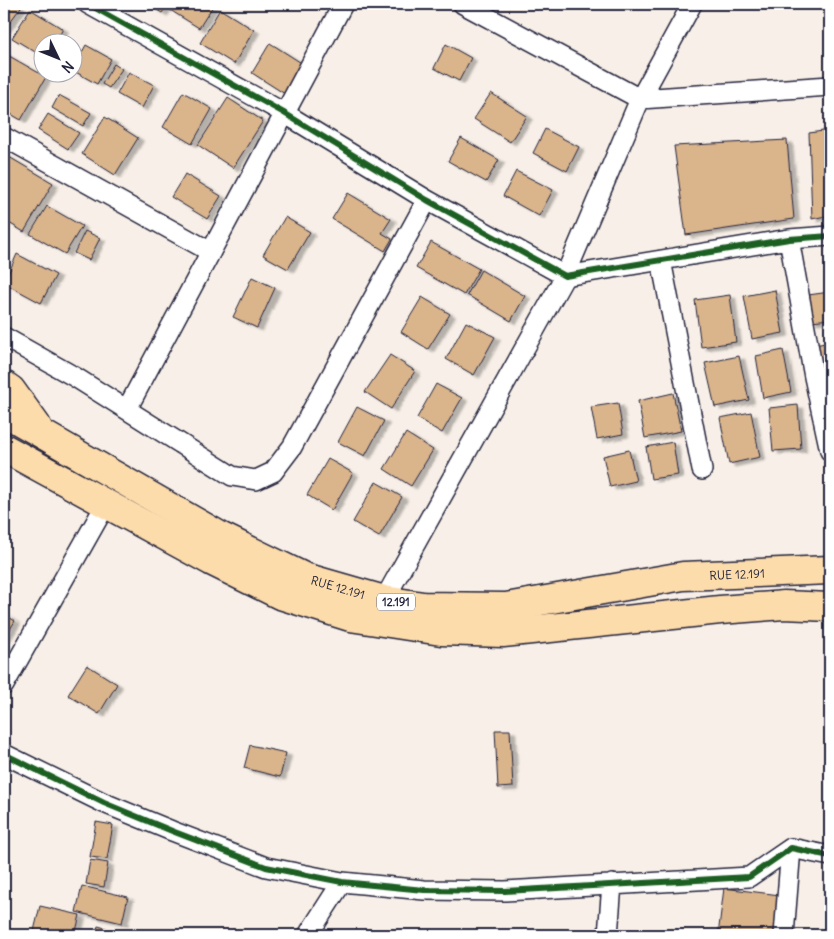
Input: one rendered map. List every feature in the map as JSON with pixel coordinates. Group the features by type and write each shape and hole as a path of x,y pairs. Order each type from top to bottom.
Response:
{"main road":[{"path":"4,385 11,390 43,434"},
{"name":"RUE 12.191","path":"4,412 220,536 304,577 384,600 423,606 506,607 683,576 830,570"},
{"name":"RUE 12.191","path":"11,455 211,561 280,595 350,617 393,626 441,631 503,633 729,609 784,605 830,608"}],"street":[{"path":"88,4 284,114 427,200 564,276 789,239 830,236"},
{"path":"127,409 342,4"},
{"path":"463,4 640,99 830,86"},
{"path":"384,600 564,276 640,99 692,4"},
{"path":"4,137 211,252"},
{"path":"4,337 127,409 232,476 256,480 273,472 292,447 427,200"},
{"path":"789,239 814,377 830,451"},
{"path":"662,260 702,470"},
{"path":"4,685 106,504"},
{"path":"4,754 104,803 266,867 342,882 424,890 505,891 749,877 791,848 830,856"},
{"path":"784,935 791,848"},
{"path":"308,935 342,882"},
{"path":"608,935 612,884"}],"building":[{"path":"4,4 17,4 21,7 4,30"},
{"path":"147,4 168,4 162,13"},
{"path":"174,4 210,4 213,6 199,28 170,10"},
{"path":"30,9 63,29 61,32 32,32 32,50 12,38"},
{"path":"220,9 254,30 234,64 200,43"},
{"path":"270,43 303,64 285,94 252,73"},
{"path":"446,44 471,58 459,81 434,68"},
{"path":"86,45 111,59 97,84 82,76 82,52"},
{"path":"4,53 32,69 32,82 43,82 21,120 4,110"},
{"path":"114,64 122,69 109,88 102,84"},
{"path":"129,72 154,85 142,108 117,94"},
{"path":"183,92 212,109 192,144 163,127"},
{"path":"491,93 527,116 510,142 474,119"},
{"path":"59,95 91,113 83,126 52,108"},
{"path":"228,98 263,121 233,168 198,145"},
{"path":"48,114 79,133 68,149 38,130"},
{"path":"105,117 138,138 115,175 82,154"},
{"path":"545,129 579,147 567,171 533,153"},
{"path":"830,130 830,215 812,219 809,133"},
{"path":"461,138 499,160 486,182 448,161"},
{"path":"787,140 794,219 686,235 674,146"},
{"path":"4,154 53,183 24,232 4,220"},
{"path":"516,171 553,190 539,216 503,196"},
{"path":"185,174 221,196 207,219 171,197"},
{"path":"348,193 391,219 382,233 392,239 385,251 332,219"},
{"path":"47,206 82,226 65,254 30,234"},
{"path":"285,217 310,232 288,269 263,255"},
{"path":"85,231 100,238 89,260 74,253"},
{"path":"431,242 479,269 464,295 416,268"},
{"path":"17,254 56,275 41,303 4,283"},
{"path":"481,270 525,296 511,321 467,295"},
{"path":"252,277 275,288 257,328 233,317"},
{"path":"775,290 783,333 752,339 744,296"},
{"path":"830,292 830,319 811,321 808,295"},
{"path":"730,295 736,342 701,347 695,300"},
{"path":"422,297 450,314 428,349 401,332"},
{"path":"466,322 495,337 474,375 446,359"},
{"path":"830,342 830,396 826,397 815,345"},
{"path":"783,350 791,392 763,398 756,356"},
{"path":"390,355 415,371 391,409 365,392"},
{"path":"739,356 749,400 715,407 705,363"},
{"path":"436,384 462,398 442,433 417,418"},
{"path":"673,393 681,431 645,438 638,401"},
{"path":"618,403 623,434 597,439 591,407"},
{"path":"798,405 801,449 773,451 769,408"},
{"path":"357,407 384,421 365,456 338,442"},
{"path":"751,412 760,457 729,464 720,418"},
{"path":"406,433 433,450 411,486 384,469"},
{"path":"673,442 678,475 651,479 646,447"},
{"path":"629,450 636,481 610,487 603,456"},
{"path":"328,459 353,473 332,510 307,495"},
{"path":"376,482 402,497 379,537 353,522"},
{"path":"4,614 15,621 4,639"},
{"path":"87,665 117,684 99,714 68,695"},
{"path":"495,730 510,730 513,787 498,788"},
{"path":"250,745 286,753 280,777 244,768"},
{"path":"96,822 113,825 107,859 90,857"},
{"path":"90,860 108,863 104,887 86,884"},
{"path":"82,886 128,897 122,923 76,912"},
{"path":"724,888 780,895 775,935 718,935"},
{"path":"40,906 80,915 75,935 33,935"},
{"path":"98,926 132,935 95,935"}],"cycle path":[{"path":"88,4 284,113 427,200 565,276 789,239 830,236"},
{"path":"4,754 104,803 266,867 342,882 424,890 505,891 749,877 791,848 830,856"}]}
